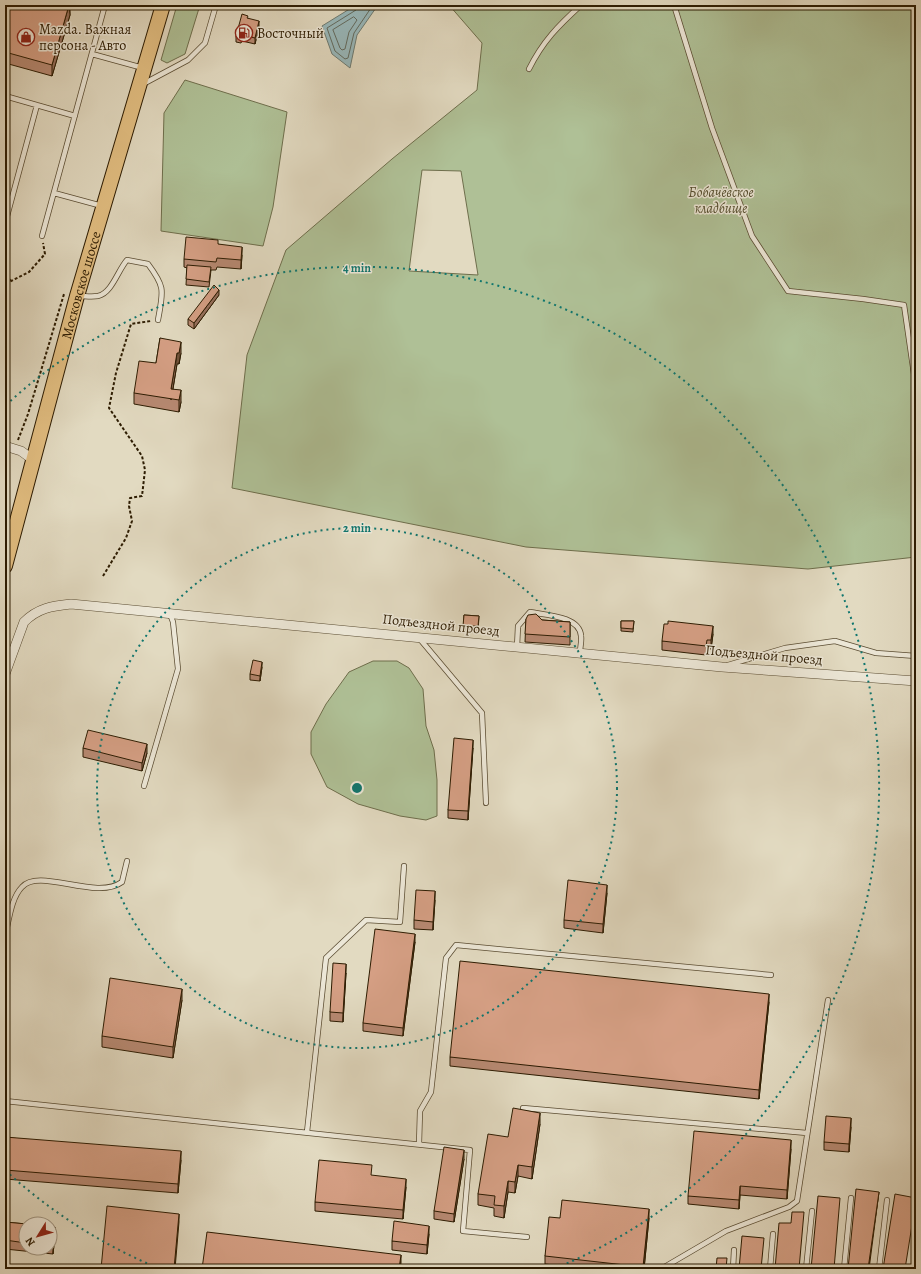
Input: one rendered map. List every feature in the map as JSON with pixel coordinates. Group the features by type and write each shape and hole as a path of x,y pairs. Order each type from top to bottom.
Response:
{"main road":[{"name":"Московское шоссе","path":"5,566 26,484 71,292 104,206 163,5"}],"street":[{"path":"5,446 20,451 32,459"},
{"name":"Подъездной проезд","path":"5,674 24,622 30,615 44,607 71,604 722,666 916,682"}],"lane":[{"path":"42,236 105,5"},
{"path":"140,86 188,60 205,43 216,5"},
{"path":"529,70 540,48 564,21 582,5"},
{"path":"674,5 712,128 752,236 788,291 863,298 904,305 916,388"},
{"path":"92,54 145,68"},
{"path":"5,96 75,116"},
{"path":"6,220 37,105"},
{"path":"54,193 104,206"},
{"path":"71,292 100,296 108,290 127,260 148,264 158,278 163,290 158,320"},
{"path":"517,647 518,626 530,612 567,620 577,626 582,635 580,652"},
{"path":"144,786 178,669 173,622 170,614"},
{"path":"416,636 482,713 486,803"},
{"path":"722,666 785,648 835,641 876,653 916,656"},
{"path":"5,936 15,899 22,886 34,880 103,889 116,887 122,882 127,862"},
{"path":"307,1132 326,958 366,920 400,922 404,866"},
{"path":"419,1144 420,1111 431,1092 446,958 456,945 771,974"},
{"path":"661,1269 726,1231 789,1207 797,1201 828,1000"},
{"path":"5,1101 470,1150 462,1231 527,1237"},
{"path":"523,1108 807,1133"},
{"path":"844,1269 851,1198"},
{"path":"879,1269 886,1200"},
{"path":"806,1269 812,1211"},
{"path":"770,1269 773,1234"},
{"path":"733,1269 734,1250"}],"path":[{"path":"5,290 11,281 29,272 45,254 42,236"},
{"path":"5,276 11,281"},
{"path":"16,443 20,438 71,292"},
{"path":"103,576 126,538 132,521 129,506 130,498 142,496 144,470 142,456 109,408 116,373 131,324 158,320"}],"green space":[{"path":"177,5 200,5 185,54 167,63 161,60"},
{"name":"Бобачёвское кладбище","path":"449,5 916,5 916,557 808,569 526,547 232,488 247,355 286,250 392,159 477,90 482,43","holes":["422,170 461,171 478,275 409,271"]},
{"path":"185,80 287,112 273,207 263,246 161,231 164,113"},
{"path":"373,661 397,661 409,668 423,689 426,726 434,750 437,780 437,816 426,820 400,816 358,804 327,787 311,754 311,732 326,704 349,672"}],"water":[{"path":"356,5 378,5 357,35 350,68 332,54 322,26"}],"building":[{"path":"5,5 69,5 52,65 5,52"},
{"path":"242,14 248,16 247,18 259,21 255,38 242,35 241,37 236,36"},
{"path":"186,237 218,240 218,244 242,247 241,260 217,258 216,262 184,259"},
{"path":"187,265 211,267 209,282 186,279"},
{"path":"214,285 219,290 194,323 188,319"},
{"path":"160,338 181,342 179,353 177,353 171,389 181,390 179,400 134,393 139,361 156,363"},
{"path":"536,614 542,620 570,622 570,637 525,634 526,619 528,615"},
{"path":"464,615 479,616 478,626 463,626"},
{"path":"621,621 634,621 633,629 621,628"},
{"path":"668,621 713,626 711,640 707,640 706,646 662,641 664,624 668,624"},
{"path":"253,660 262,662 260,676 250,674"},
{"path":"88,730 147,744 142,763 83,748"},
{"path":"454,738 473,740 468,811 448,810"},
{"path":"568,880 607,885 603,924 564,920"},
{"path":"416,890 435,891 433,922 414,920"},
{"path":"375,929 415,934 403,1028 363,1023"},
{"path":"460,961 769,994 759,1090 450,1057"},
{"path":"333,963 346,964 343,1013 330,1012"},
{"path":"110,978 182,989 173,1047 102,1036"},
{"path":"513,1108 540,1113 532,1167 518,1165 515,1182 508,1181 504,1206 494,1205 495,1196 478,1194 488,1134 508,1137"},
{"path":"826,1116 851,1118 849,1144 824,1142"},
{"path":"694,1131 791,1140 787,1190 740,1186 739,1200 688,1196"},
{"path":"5,1137 181,1151 178,1184 5,1170"},
{"path":"444,1147 464,1150 454,1214 434,1211"},
{"path":"319,1160 372,1165 371,1175 406,1179 403,1210 315,1202"},
{"path":"856,1189 879,1192 868,1269 848,1269"},
{"path":"895,1194 916,1198 905,1269 883,1269"},
{"path":"818,1196 840,1198 834,1269 811,1269"},
{"path":"562,1200 649,1209 643,1267 545,1256 549,1217 560,1218"},
{"path":"107,1206 179,1214 174,1269 101,1269"},
{"path":"792,1212 804,1212 799,1269 775,1269 779,1223 791,1223"},
{"path":"394,1221 429,1226 427,1245 392,1241"},
{"path":"5,1222 18,1223 18,1242 5,1240"},
{"path":"207,1232 401,1255 399,1269 202,1269"},
{"path":"742,1236 764,1238 761,1269 739,1269"},
{"path":"717,1258 727,1258 726,1269 716,1269"}],"place":[{"name":"Восточный","path":"244,33"},
{"name":"Mazda. Важная персона - Авто","path":"26,37"}]}
